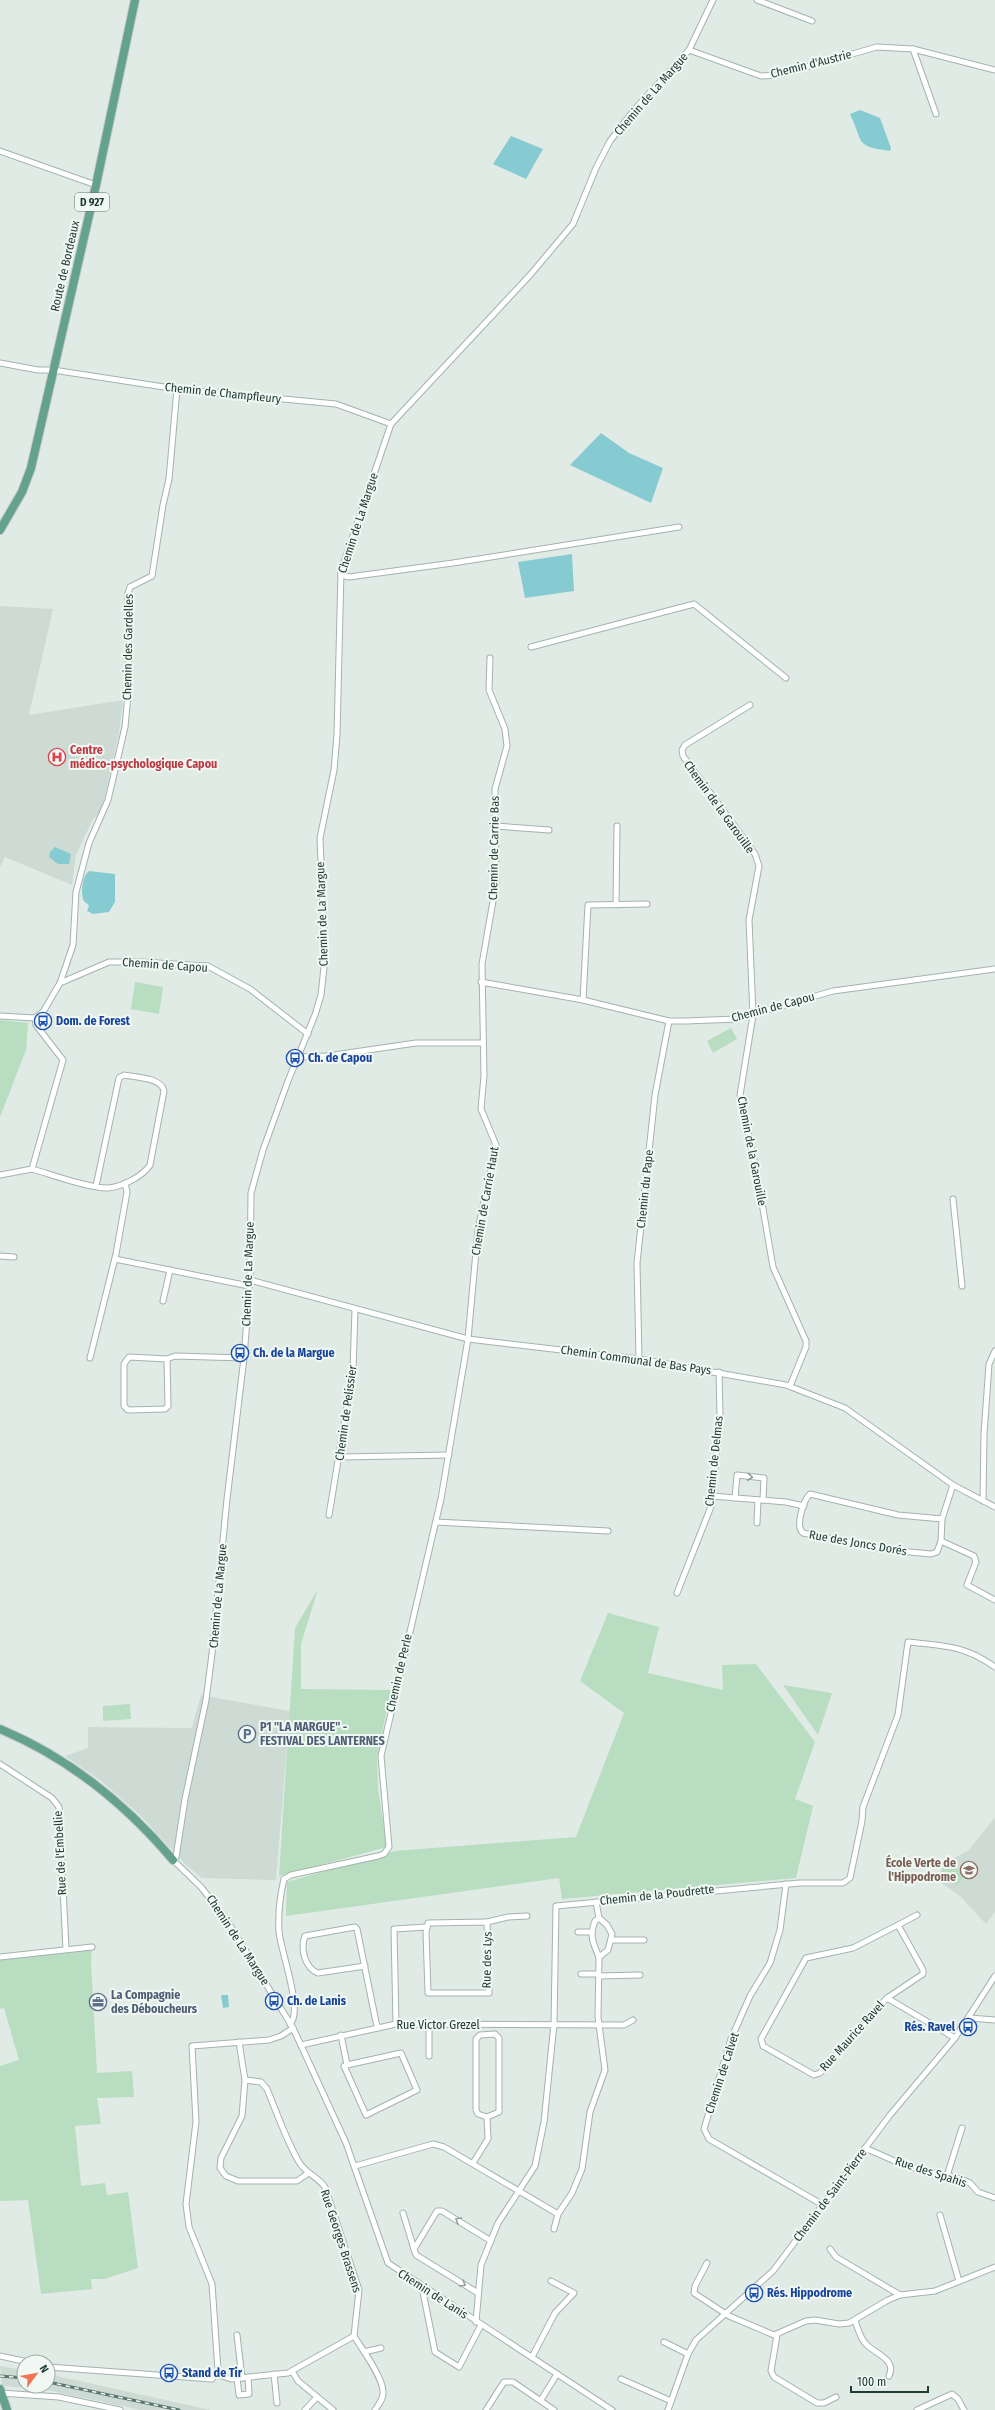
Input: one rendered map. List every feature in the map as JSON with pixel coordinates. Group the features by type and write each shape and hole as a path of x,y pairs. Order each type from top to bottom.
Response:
{"main road":[{"name":"Route de Bordeaux","path":"0,530 28,478 96,185 135,0"},
{"path":"0,1729 45,1751 100,1787 145,1827 173,1860"},
{"path":"0,2392 7,2410"}],"street":[{"name":"Chemin de La Margue","path":"292,2026 222,1914 201,1887 173,1860 177,1852 209,1679 226,1506 244,1358 249,1283 251,1193 263,1150 308,1034 321,995 324,958 320,838 334,770 337,736 341,575 391,424 531,274 573,224 596,168 610,141 634,110 689,50 713,0"},
{"path":"757,0 812,21"},
{"name":"Chemin d'Austrie","path":"689,50 761,76 778,75 877,47 913,49 995,70"},
{"path":"913,49 936,114"},
{"path":"0,151 96,185"},
{"name":"Chemin de Champfleury","path":"0,363 38,370 53,370 177,389 336,404 391,424"},
{"name":"Chemin des Gardelles","path":"60,983 73,945 76,892 89,843 108,800 125,727 129,684 128,593 130,586 152,576 162,506 169,479 177,389"},
{"path":"341,575 349,577 453,563 679,527"},
{"path":"531,647 694,604 786,678"},
{"name":"Chemin de Carrie Bas","path":"483,1043 481,982 482,964 496,892 495,789 507,746 505,729 489,690 490,658"},
{"name":"Chemin de la Garouille","path":"750,705 685,745 682,750 683,756 755,854 759,866 748,920 753,1015 740,1095 757,1174 773,1267 806,1341 806,1347 790,1386"},
{"path":"495,826 549,830"},
{"path":"616,905 617,826"},
{"path":"583,1000 588,906 647,904"},
{"name":"Chemin de Capou","path":"60,983 109,962 208,966 250,989 308,1034"},
{"name":"Chemin de Capou","path":"481,982 583,1000 670,1021 737,1019 833,991 995,969"},
{"path":"0,1016 28,1020 35,1018 43,1012 60,983"},
{"path":"32,1169 63,1060 36,1025 35,1018"},
{"name":"Chemin du Pape","path":"639,1359 637,1263 655,1095 670,1021"},
{"path":"298,1057 326,1056 416,1043 483,1043"},
{"name":"Chemin de Carrie Haut","path":"468,1339 478,1230 496,1145 481,1109 484,1076 483,1043"},
{"path":"0,1175 32,1169 96,1186 108,1188 125,1183 146,1171 150,1164 164,1091 159,1082 124,1075 119,1078 116,1086 96,1186"},
{"path":"90,1358 115,1258 127,1192 125,1183"},
{"path":"953,1199 962,1286"},
{"path":"0,1256 14,1257"},
{"name":"Chemin Communal de Bas Pays","path":"115,1258 170,1270 249,1283 468,1339 639,1359 719,1372 790,1386 845,1408 953,1484 995,1507"},
{"path":"163,1301 170,1270"},
{"name":"Chemin de Pelissier","path":"329,1515 340,1457 353,1364 356,1310"},
{"name":"Chemin de Perle","path":"292,2026 294,2017 292,1992 279,1930 284,1879 291,1875 378,1856 384,1854 389,1847 381,1756 436,1522 449,1455 468,1339"},
{"path":"983,1501 984,1434 989,1364 995,1351"},
{"path":"167,1359 168,1406 165,1410 128,1410 124,1406 124,1364 129,1357 167,1359 175,1356 244,1358"},
{"name":"Chemin de Delmas","path":"677,1593 712,1504 720,1415 719,1372"},
{"path":"340,1457 449,1455"},
{"path":"735,1498 737,1475 764,1478 757,1523"},
{"path":"953,1484 942,1519 942,1541 974,1556 976,1562 967,1585 995,1600"},
{"path":"712,1496 760,1500 804,1506 807,1497 810,1494 815,1494 898,1515 942,1519"},
{"name":"Rue des Joncs Dorés","path":"804,1506 799,1525 803,1533 888,1550 931,1554 937,1552 942,1541"},
{"path":"436,1522 608,1531"},
{"name":"Chemin de la Poudrette","path":"476,2322 481,2265 498,2223 535,2166 544,2122 554,2024 556,1906 786,1884 843,1883 850,1878 862,1821 863,1807 898,1715 908,1642 958,1647 978,1655 995,1667"},
{"name":"Rue de l'Embellie","path":"0,1764 52,1798 59,1807 66,1949"},
{"name":"Chemin de Calvet","path":"786,1884 780,1930 770,1963 750,1996 731,2039 704,2128 709,2139 823,2205"},
{"path":"596,1902 600,1918 607,1925 612,1934 608,1950 599,1957"},
{"path":"898,1925 917,1915"},
{"name":"Rue des Lys","path":"487,1922 489,1993 428,1993 426,1927 428,1923 487,1922 508,1917 527,1916"},
{"path":"554,2229 558,2214 572,2193 582,2169 592,2102 604,2074 605,2055 599,2025 599,1957 591,1939 591,1932 595,1921 600,1918"},
{"name":"Rue Maurice Ravel","path":"898,1925 923,1970 923,1974 887,1998 820,2073 814,2075 763,2046 761,2039 806,1958 853,1948 898,1925"},
{"path":"365,1966 318,1973 310,1970 307,1966 303,1940 305,1936 355,1927 357,1929 365,1966 378,2028"},
{"name":"Rue des Lys","path":"396,2024 394,1929 426,1927"},
{"path":"578,1932 591,1932"},
{"path":"611,1940 644,1940"},
{"path":"0,1957 92,1947"},
{"path":"581,1974 640,1974"},
{"name":"Chemin de Saint-Pierre","path":"668,2410 688,2354 696,2340 773,2271 864,2148 906,2095 956,2038 970,2018 995,1976"},
{"name":"Rue Maurice Ravel","path":"887,1998 956,2038"},
{"path":"970,2018 995,2020"},
{"name":"Rue Victor Grezel","path":"301,2045 396,2024 624,2025 633,2020"},
{"path":"429,2024 429,2056"},
{"path":"486,2024 486,2034"},
{"path":"56,2368 212,2379 216,2374 218,2370 212,2284 189,2227 186,2204 196,2122 192,2046 277,2038 292,2026"},
{"name":"Chemin de Lanis","path":"292,2026 355,2166 388,2263 422,2287 612,2410"},
{"path":"495,2034 499,2038 500,2112 487,2118 478,2114 476,2110 476,2039 480,2035 495,2034"},
{"path":"341,2035 347,2065 344,2066 366,2115 417,2090 401,2053 347,2065"},
{"path":"239,2042 245,2080 242,2116 234,2136 221,2158 220,2168 226,2176 238,2181 297,2181 307,2174"},
{"name":"Rue Georges Brassens","path":"245,2080 261,2082 267,2089 284,2125 298,2161 307,2174 319,2178 325,2187 359,2290 354,2336"},
{"path":"473,2164 488,2139 487,2118"},
{"path":"947,2176 962,2128"},
{"path":"355,2166 433,2144 444,2147 558,2214"},
{"name":"Rue des Spahis","path":"864,2148 906,2166 970,2183 978,2192 995,2198"},
{"path":"414,2248 437,2211 442,2211 491,2241"},
{"path":"403,2213 416,2255 478,2292"},
{"path":"940,2215 959,2281"},
{"path":"830,2249 836,2257 900,2295"},
{"path":"707,2264 693,2291 726,2313 767,2333 777,2335 806,2321 816,2320 839,2324 855,2321 882,2302 900,2295 935,2291 995,2267"},
{"path":"532,2357 555,2313 574,2293 551,2281"},
{"path":"422,2287 435,2352 459,2367 481,2325"},
{"path":"855,2321 866,2344 890,2363 891,2369 889,2376"},
{"path":"237,2335 242,2378"},
{"path":"777,2335 771,2371 774,2377 817,2403 824,2403 836,2397"},
{"path":"216,2374 231,2379 292,2371 354,2336 381,2382 384,2391 381,2401 375,2410"},
{"path":"664,2342 688,2354"},
{"path":"364,2352 381,2348"},
{"path":"0,2356 16,2359"},
{"path":"292,2371 298,2381 333,2410"},
{"path":"274,2374 277,2403"},
{"path":"541,2400 557,2374"},
{"path":"622,2379 671,2401"},
{"path":"486,2410 504,2382 513,2382 554,2410"},
{"path":"0,2392 59,2397 120,2410"},
{"path":"917,2410 952,2394 958,2399 964,2410"},
{"path":"305,2410 317,2397"}],"shaded area":[{"name":"Centre médico-psychologique Capou","path":"0,606 53,609 29,715 123,700 119,733 102,809 92,821 76,855 72,885 5,857 0,867"},
{"path":"201,1695 290,1711 276,1880 202,1878 187,1866 140,1815 100,1780 65,1756 88,1748 88,1727 192,1728"},
{"name":"École Verte de l'Hippodrome","path":"995,1817 995,1912 986,1924 960,1896 937,1880 945,1863 969,1850"},
{"path":"0,2366 16,2369 16,2387 2,2386"},
{"path":"56,2376 211,2410 141,2410 56,2392"}],"green space":[{"path":"135,982 163,987 159,1014 131,1009"},
{"path":"0,1020 28,1023 26,1050 0,1117"},
{"path":"731,1028 737,1039 713,1053 707,1041"},
{"path":"318,1589 301,1644 301,1689 391,1690 377,1757 378,1789 387,1847 279,1876 295,1628"},
{"path":"608,1613 659,1627 648,1673 723,1690 722,1665 756,1664 815,1742 795,1799 813,1806 796,1878 562,1899 559,1878 286,1916 287,1882 395,1851 576,1837 624,1713 580,1681"},
{"path":"783,1685 832,1693 818,1735"},
{"path":"130,1704 131,1719 103,1721 103,1706"},
{"path":"945,1863 965,1873 958,1886 939,1876"},
{"path":"92,1947 91,1962 97,2073 132,2071 134,2097 97,2098 101,2124 75,2126 81,2186 105,2183 107,2195 128,2192 138,2268 104,2279 91,2279 92,2289 41,2294 28,2200 0,2201 0,2066 19,2060 4,2008 0,2009 0,1957"}],"water":[{"path":"860,110 880,118 891,148 890,151 871,147 862,142 850,114"},
{"path":"511,136 543,149 526,179 493,164"},
{"path":"601,433 629,453 663,468 651,503 570,465"},
{"path":"572,554 574,591 525,598 518,562"},
{"path":"55,847 71,854 69,864 58,864 49,857 50,852"},
{"path":"89,871 115,874 115,902 109,912 93,914 87,911 89,906 83,900 82,888 83,880"},
{"path":"221,1995 228,1995 229,2007 223,2008"}],"railway":[{"path":"0,2376 16,2377"},
{"path":"56,2384 179,2410"}],"place":[{"name":"Centre médico-psychologique Capou","path":"57,757"},
{"name":"Dom. de Forest","path":"43,1021"},
{"name":"Ch. de Capou","path":"295,1058"},
{"name":"Ch. de la Margue","path":"240,1353"},
{"name":"P1 \"LA MARGUE\" - FESTIVAL DES LANTERNES","path":"247,1734"},
{"name":"École Verte de l'Hippodrome","path":"969,1870"},
{"name":"Ch. de Lanis","path":"274,2001"},
{"name":"La Compagnie des Déboucheurs","path":"98,2002"},
{"name":"Rés. Ravel","path":"968,2027"},
{"name":"Rés. Hippodrome","path":"754,2293"},
{"name":"Stand de Tir","path":"169,2373"}]}
